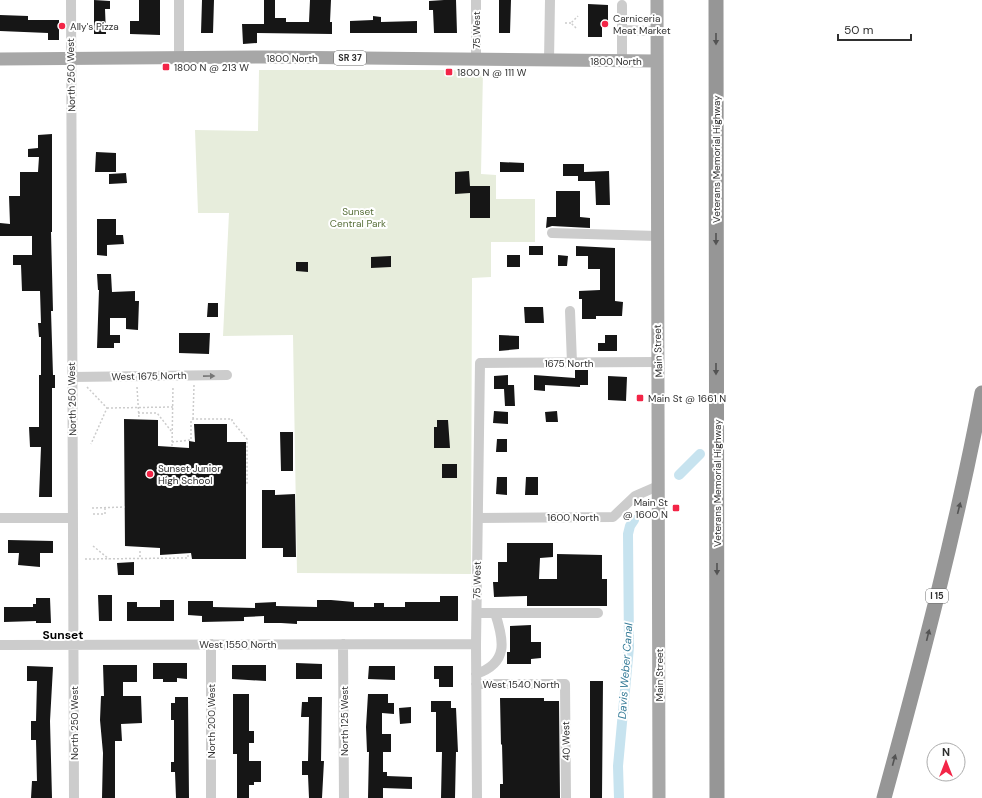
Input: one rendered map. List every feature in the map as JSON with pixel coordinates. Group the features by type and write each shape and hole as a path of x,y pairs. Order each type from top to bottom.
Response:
{"highway":[{"name":"Veterans Memorial Highway","path":"716,0 717,798"},
{"name":"I 15","path":"884,798 923,655 963,493 982,393"}],"main road":[{"name":"Main Street","path":"657,0 659,798"},
{"name":"1800 North","path":"0,59 179,58 656,61"}],"street":[{"name":"North 250 West","path":"71,0 74,798"},
{"path":"179,0 179,58"},
{"name":"75 West","path":"476,0 476,59"},
{"path":"549,61 550,0"},
{"path":"622,5 622,61"},
{"path":"622,30 657,30"},
{"path":"552,233 657,236"},
{"path":"570,311 572,363"},
{"name":"1675 North","path":"480,363 658,362"},
{"name":"75 West","path":"477,798 476,613 480,363"},
{"name":"West 1675 North","path":"72,377 227,375"},
{"name":"1600 North","path":"478,518 613,517 636,496 658,486"},
{"path":"0,518 74,518"},
{"path":"476,613 598,613"},
{"path":"476,679 495,665 501,650 501,630 495,613"},
{"name":"North 200 West","path":"211,644 211,798"},
{"name":"North 125 West","path":"343,644 344,798"},
{"name":"West 1550 North","path":"0,645 476,644"},
{"name":"West 1540 North","path":"476,679 565,684"},
{"name":"40 West","path":"565,684 566,798"}],"path":[{"path":"564,23 571,23 578,16"},
{"path":"571,23 576,28"},
{"path":"137,383 139,419"},
{"path":"84,384 107,408 138,406 173,407"},
{"path":"172,446 173,384"},
{"path":"172,442 191,440 194,384"},
{"path":"91,444 107,408"},
{"path":"138,413 157,413 172,432"},
{"path":"193,419 232,419 247,438 247,484"},
{"path":"92,508 125,507"},
{"path":"93,514 105,514 105,508"},
{"path":"93,546 109,559"},
{"path":"140,551 140,558"},
{"path":"85,559 188,558 188,553"}],"green space":[{"name":"Sunset Central Park","path":"259,70 483,70 481,174 496,175 496,199 535,199 535,242 491,242 491,277 472,278 471,574 297,573 293,335 223,336 229,213 198,213 195,130 258,131"}],"building":[{"path":"94,0 110,1 110,9 105,9 106,34 94,34"},
{"path":"139,0 160,0 160,35 130,34 130,21 139,21"},
{"path":"202,0 214,0 213,33 201,33"},
{"path":"264,0 275,0 275,18 286,18 286,22 309,22 310,0 331,0 330,22 332,22 332,34 257,33 257,43 243,44 242,24 264,24"},
{"path":"456,0 457,33 434,33 433,10 429,10 429,1"},
{"path":"499,0 511,0 510,33 499,33"},
{"path":"588,4 608,5 608,21 602,21 602,37 588,37"},
{"path":"0,15 28,16 28,20 59,20 59,40 48,40 48,33 0,31"},
{"path":"373,16 381,17 381,22 417,21 417,33 350,33 350,21 373,20"},
{"path":"52,134 51,232 53,311 51,311 53,375 55,375 55,388 52,388 52,497 39,497 41,447 30,447 29,427 39,427 41,337 39,337 38,323 41,323 40,291 22,291 21,265 13,265 13,255 32,255 32,236 0,236 0,223 10,224 9,196 20,196 20,172 38,172 39,157 28,157 28,149 38,148 38,135"},
{"path":"96,152 116,153 116,172 95,172"},
{"path":"500,162 524,163 524,172 500,172"},
{"path":"563,164 584,164 584,172 609,171 610,205 596,205 595,181 578,181 578,176 563,176"},
{"path":"469,171 470,186 490,186 490,218 470,218 470,193 455,194 455,172"},
{"path":"126,173 127,183 109,184 109,174"},
{"path":"556,191 580,191 580,217 590,218 590,228 552,226 546,228 547,217 556,217"},
{"path":"97,219 116,219 116,235 123,235 124,244 107,245 107,256 97,255"},
{"path":"529,246 543,246 543,255 529,255"},
{"path":"576,246 615,248 615,301 623,302 622,316 596,316 596,319 582,319 582,299 579,299 579,291 600,290 600,269 588,269 588,256 576,256"},
{"path":"507,255 520,255 520,267 507,267"},
{"path":"558,255 568,256 567,266 558,266"},
{"path":"391,256 391,267 371,268 371,257"},
{"path":"296,262 308,262 308,272 296,271"},
{"path":"97,274 111,274 112,292 135,291 135,301 139,301 138,330 126,329 126,318 110,318 110,335 120,335 120,343 114,343 114,348 97,348 99,290"},
{"path":"208,303 218,303 218,317 207,317"},
{"path":"524,307 543,307 544,323 525,323"},
{"path":"179,333 210,333 209,354 179,353"},
{"path":"499,335 519,336 519,349 499,351"},
{"path":"605,335 617,335 617,351 598,351 598,343 605,343"},
{"path":"575,370 588,370 588,385 580,385 580,387 545,385 545,391 534,390 534,375 575,378"},
{"path":"508,375 508,385 514,385 515,406 505,406 504,389 494,389 494,376"},
{"path":"608,376 627,377 626,401 608,400"},
{"path":"494,411 508,412 508,424 493,423"},
{"path":"557,411 558,422 546,422 545,412"},
{"path":"124,419 158,420 158,446 189,448 189,441 195,442 194,424 227,424 227,442 246,442 246,559 192,559 191,553 160,555 160,548 125,546"},
{"path":"437,420 448,420 450,448 434,448 434,427 437,427"},
{"path":"280,432 293,432 293,471 281,471"},
{"path":"497,439 507,439 507,452 496,452"},
{"path":"442,464 457,464 457,478 442,478"},
{"path":"497,477 507,477 507,495 496,494"},
{"path":"526,477 538,477 538,495 525,495"},
{"path":"262,490 275,490 275,495 295,494 296,557 283,557 283,548 262,548"},
{"path":"8,540 53,541 53,553 40,553 40,567 18,565 19,553 8,553"},
{"path":"507,543 553,543 553,557 540,558 539,579 557,579 557,554 602,555 602,579 607,579 607,606 527,606 527,596 494,597 493,582 498,582 498,562 507,562"},
{"path":"134,562 134,575 118,575 117,563"},
{"path":"98,595 112,595 112,621 99,621"},
{"path":"440,596 458,596 458,621 297,621 297,624 264,623 264,616 244,617 244,621 202,622 202,616 188,615 188,601 213,601 213,607 255,608 255,603 276,602 276,606 317,607 317,600 331,600 354,602 354,607 374,607 374,603 384,603 384,607 405,607 405,602 440,602"},
{"path":"36,598 50,598 51,623 36,623 36,621 4,622 4,607 33,607 33,604 36,604"},
{"path":"160,600 174,600 174,621 127,621 127,602 137,602 137,607 160,607"},
{"path":"531,625 531,642 541,642 541,658 531,659 531,664 507,664 507,652 510,652 510,626"},
{"path":"153,663 187,663 187,679 177,678 177,682 163,682 163,679 153,679"},
{"path":"296,663 322,664 322,679 296,679"},
{"path":"103,665 137,665 137,682 123,682 123,696 141,696 142,723 121,724 122,741 115,741 115,798 102,798 103,753 100,720 101,696 104,696"},
{"path":"232,665 266,665 266,681 232,679"},
{"path":"27,666 53,667 50,721 52,798 31,798 32,781 37,781 36,740 31,740 31,721 36,721 37,681 27,681"},
{"path":"369,666 395,666 395,680 368,679"},
{"path":"434,666 453,666 453,687 439,687 439,679 434,679"},
{"path":"590,681 603,681 602,798 590,798"},
{"path":"233,694 249,694 249,731 254,731 254,743 249,743 249,761 261,761 261,782 254,782 254,785 249,785 249,798 237,798 237,754 233,754"},
{"path":"368,694 388,694 388,703 394,703 394,714 382,713 382,734 391,734 391,752 383,752 383,772 387,772 387,776 412,777 412,789 383,788 383,798 368,798 369,752 367,752 366,727"},
{"path":"175,697 188,697 189,798 176,798 175,772 171,772 171,762 174,762 174,720 171,720 171,703 175,703"},
{"path":"308,697 322,697 321,761 324,761 322,798 309,798 308,775 302,775 302,761 308,761 309,717 301,717 302,702 308,702"},
{"path":"500,698 544,698 544,701 559,701 560,798 500,798 500,784 503,784"},
{"path":"431,701 451,701 451,708 456,708 458,752 456,752 455,798 441,798 442,752 436,752 436,712 431,712"},
{"path":"411,707 411,723 400,724 399,708"}],"waterway":[{"path":"679,475 700,454"},
{"name":"Davis Weber Canal","path":"619,798 618,766 629,647 628,534 630,526 634,520"}],"place":[{"name":"Carniceria Meat Market","path":"605,24"},
{"name":"Ally's Pizza","path":"62,26"},
{"name":"1800 N @ 213 W","path":"166,67"},
{"name":"1800 N @ 111 W","path":"449,72"},
{"name":"Main St @ 1661 N","path":"640,398"},
{"name":"Sunset Junior High School","path":"150,474"},
{"name":"Main St @ 1600 N","path":"676,508"}],"district":[{"name":"Sunset","path":"63,635"}]}
